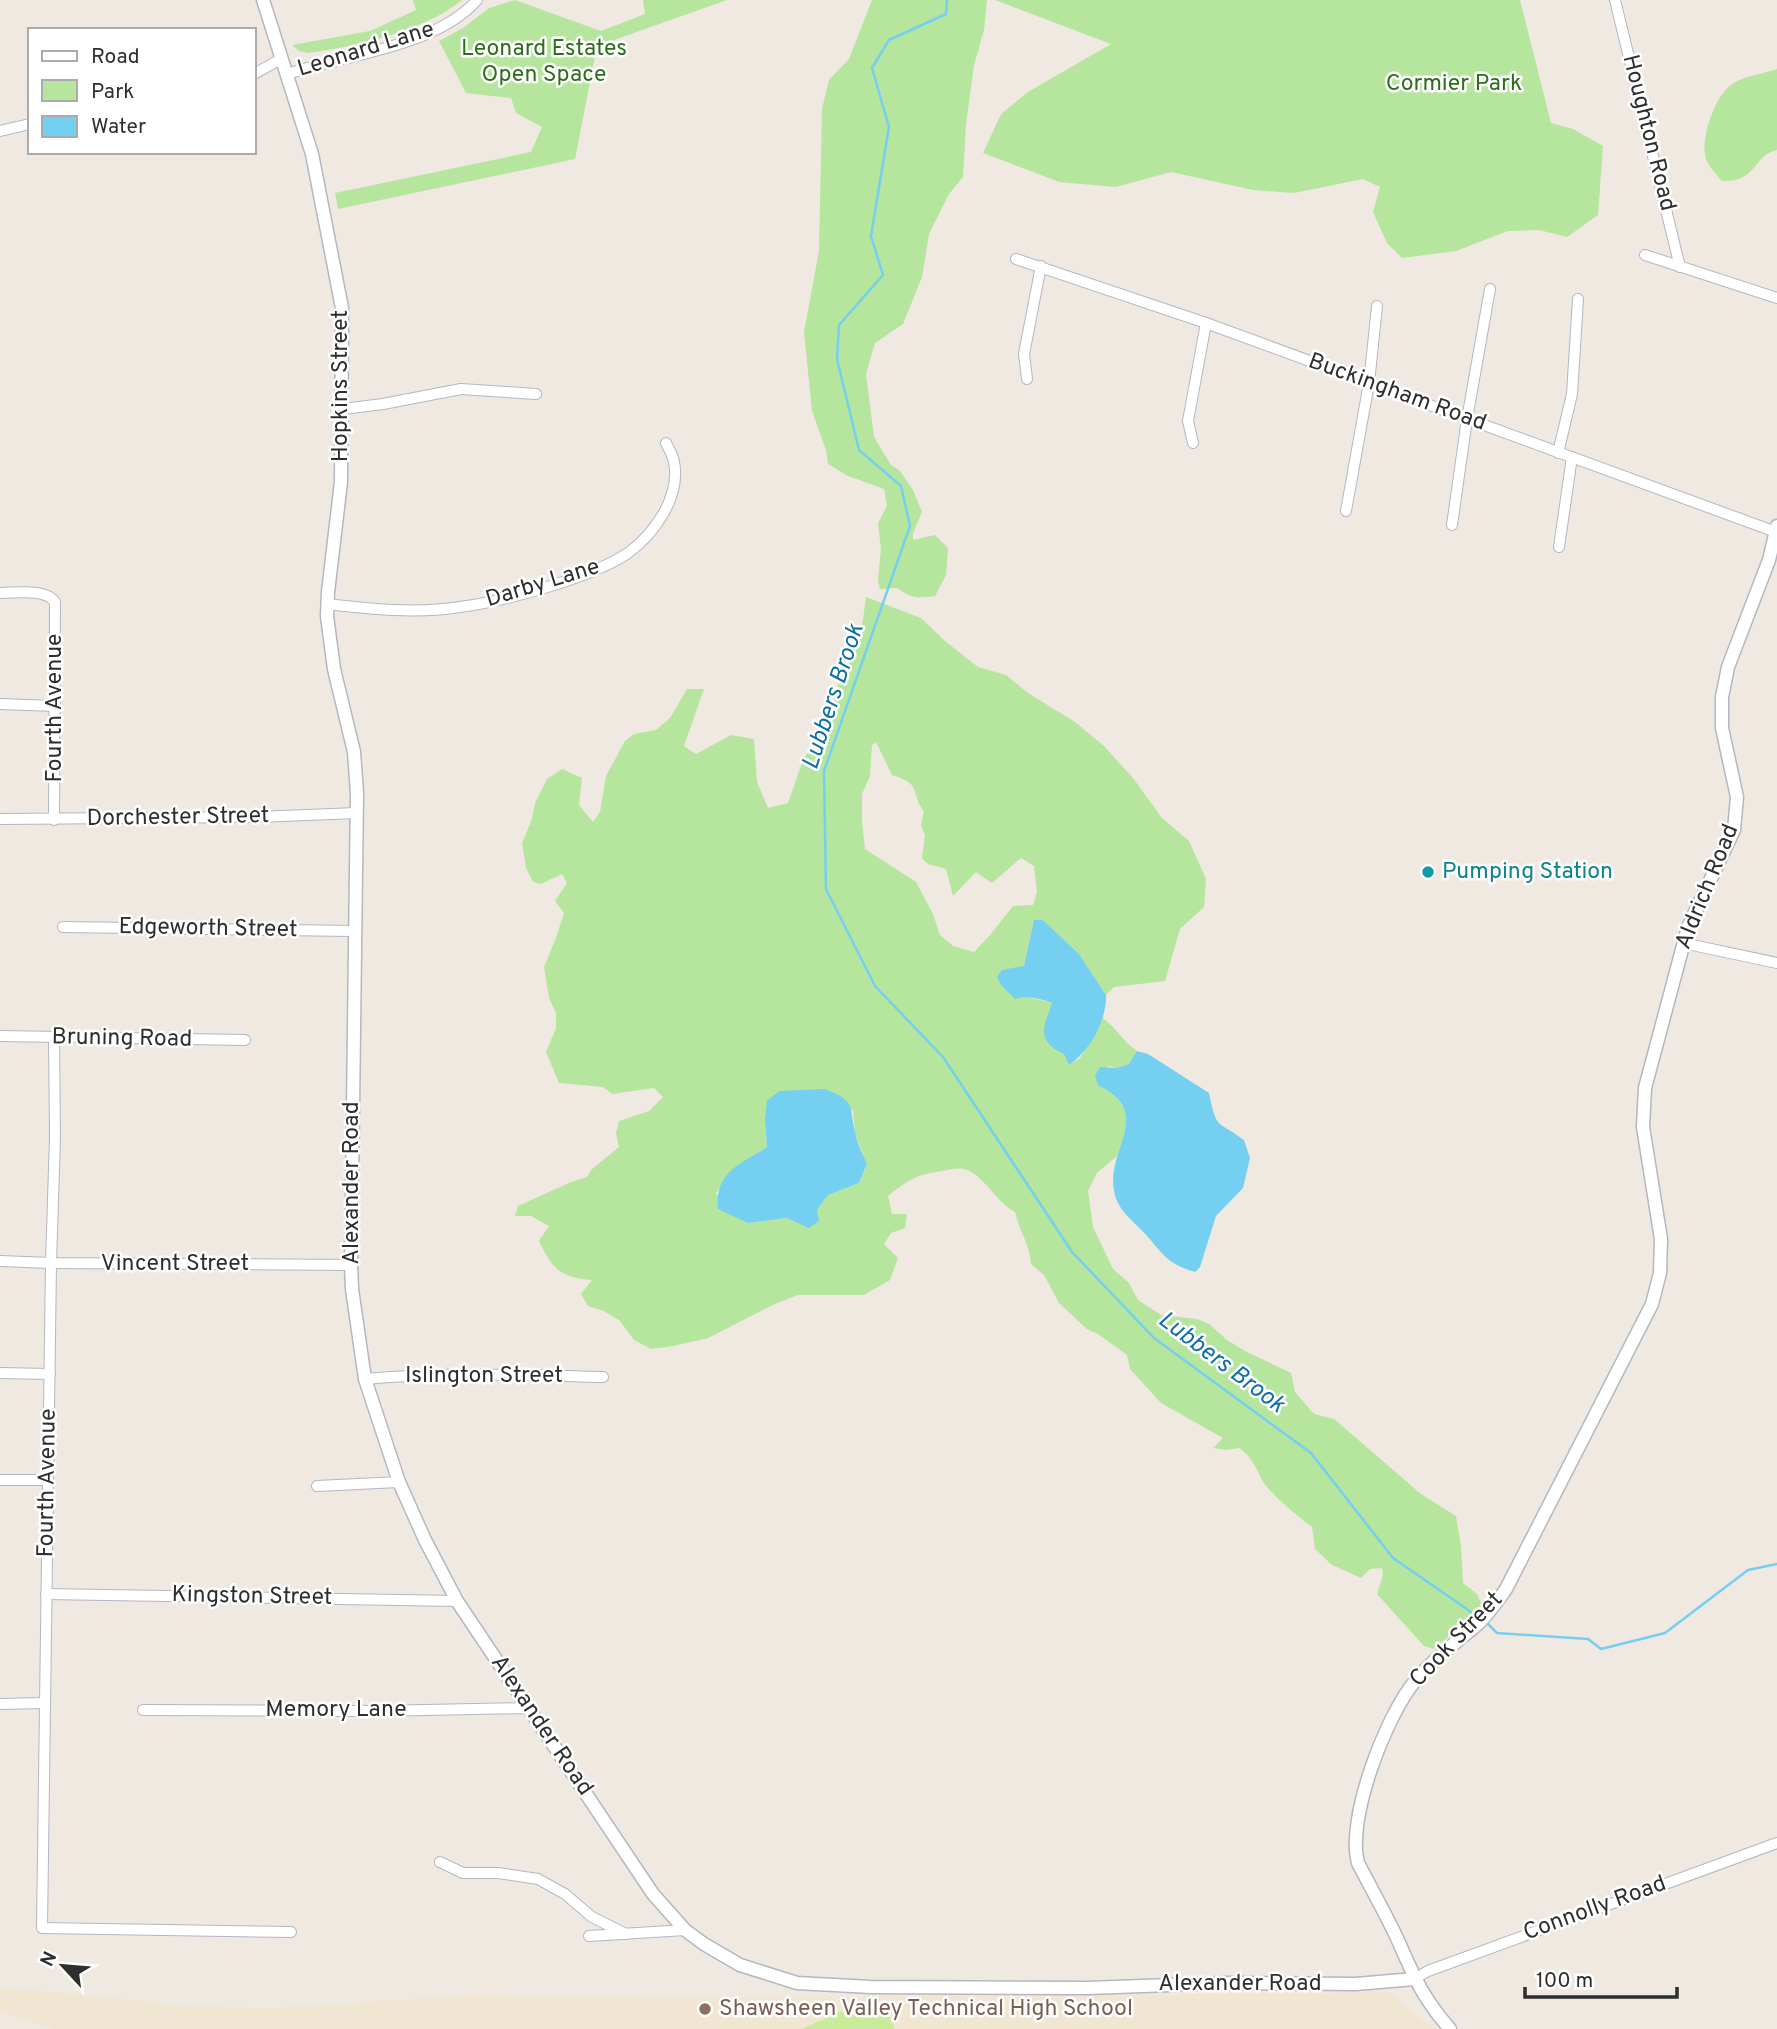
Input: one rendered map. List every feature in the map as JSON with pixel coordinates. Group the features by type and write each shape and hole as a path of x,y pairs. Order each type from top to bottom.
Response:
{"street":[{"name":"Hopkins Street","path":"263,0 318,179 342,308 340,501 327,604 331,656 349,723 356,779"},
{"name":"Leonard Lane","path":"287,74 365,55 439,28 458,18 477,0"},
{"name":"Houghton Road","path":"1615,0 1680,267"},
{"path":"256,73 281,59"},
{"path":"0,131 28,124"},
{"path":"1645,255 1777,298"},
{"name":"Buckingham Road","path":"1016,259 1206,323 1776,534"},
{"path":"1027,379 1024,352 1041,266"},
{"path":"1452,525 1490,289"},
{"path":"1558,453 1572,394 1578,299"},
{"path":"1346,511 1369,383 1377,306"},
{"path":"1193,443 1188,419 1206,323"},
{"path":"343,409 461,389 536,394"},
{"name":"Darby Lane","path":"327,604 413,611 459,608 526,592 605,566 629,552 662,517 672,493 675,476 674,460 666,443"},
{"path":"1559,547 1572,457"},
{"name":"Aldrich Road","path":"1655,1294 1660,1273 1661,1239 1643,1127 1645,1088 1683,943 1696,909 1724,856 1734,830 1737,797 1722,728 1722,697 1728,667 1776,534"},
{"name":"Fourth Avenue","path":"0,593 42,594 52,598 56,606 54,820"},
{"path":"0,704 55,706"},
{"name":"Alexander Road","path":"356,779 351,1265 365,1379 399,1482 457,1601 653,1894 685,1930 740,1965 778,1979 819,1985 1087,1988 1227,1983 1356,1984 1414,1979"},
{"name":"Dorchester Street","path":"0,819 357,813"},
{"name":"Edgeworth Street","path":"62,927 354,931"},
{"path":"1683,943 1777,963"},
{"name":"Bruning Road","path":"0,1036 245,1040"},
{"name":"Fourth Avenue","path":"54,1038 55,1137 42,1928 291,1932"},
{"name":"Vincent Street","path":"0,1261 51,1264 351,1265"},
{"name":"Cook Street","path":"1450,2029 1414,1979 1356,1855 1362,1805 1379,1748 1397,1709 1414,1682 1481,1621 1506,1589 1599,1412 1649,1312 1655,1294"},
{"path":"0,1373 50,1374"},
{"name":"Islington Street","path":"365,1379 454,1375 603,1377"},
{"path":"0,1480 48,1480"},
{"path":"317,1486 399,1482"},
{"name":"Kingston Street","path":"46,1594 457,1601"},
{"path":"0,1704 44,1703"},
{"name":"Memory Lane","path":"143,1710 528,1709"},
{"name":"Connolly Road","path":"1414,1979 1428,1971 1777,1843"},
{"path":"440,1861 463,1873 498,1873 538,1879 565,1894 592,1917 626,1934"},
{"path":"589,1936 685,1930"}],"shaded area":[{"name":"Shawsheen Valley Technical High School","path":"0,1987 190,2006 273,2008 463,1996 1390,1993 1434,2029 53,2029 0,2011"}],"green space":[{"name":"Leonard Estates Open Space","path":"413,0 462,0 428,21 368,42 308,53 299,51 292,45 370,31 416,10"},
{"name":"Leonard Estates Open Space","path":"515,0 601,31 645,14 643,0 727,0 597,46 575,159 338,209 335,193 531,152 542,127 516,113 511,98 466,93 439,41 463,28 489,8"},
{"path":"872,0 987,0 966,124 963,177 949,194 929,234 922,277 903,324 875,343 866,374 874,437 891,465 900,471 913,490 922,512 913,533 913,540 935,535 948,548 946,575 935,596 929,597 911,596 898,588 880,589 878,581 881,549 878,523 887,506 884,489 848,476 828,464 826,450 812,411 804,332 819,251 822,109 829,80 849,59"},
{"name":"Cormier Park","path":"995,0 1520,0 1551,123 1573,129 1603,146 1598,215 1567,237 1539,230 1508,231 1456,251 1402,258 1387,243 1373,212 1380,187 1363,179 1294,193 1253,190 1171,172 1116,187 1059,182 983,153 1001,114 1028,92 1111,44"},
{"path":"1777,69 1777,150 1769,153 1742,177 1722,181 1709,165 1705,154 1706,137 1715,107 1725,90 1736,82"},
{"path":"866,597 921,618 978,667 1006,675 1028,693 1075,722 1104,746 1133,778 1162,818 1189,841 1206,879 1204,907 1180,929 1165,981 1114,987 1106,995 1079,954 1043,920 1034,920 1024,967 1002,970 1023,996 1053,1003 1048,1013 1069,1065 1080,1058 1103,1018 1137,1051 1130,1064 1116,1068 1108,1066 1098,1085 1112,1091 1126,1110 1128,1124 1117,1156 1097,1173 1088,1191 1093,1227 1113,1269 1129,1283 1138,1300 1161,1315 1197,1319 1209,1324 1245,1351 1291,1373 1295,1392 1314,1414 1334,1419 1421,1494 1456,1516 1463,1583 1477,1594 1482,1605 1434,1649 1424,1646 1377,1594 1383,1575 1382,1568 1370,1569 1361,1578 1332,1565 1315,1549 1312,1527 1271,1492 1247,1455 1239,1448 1213,1448 1223,1438 1161,1403 1130,1369 1127,1355 1087,1329 1059,1303 1044,1275 1031,1264 1029,1250 1015,1212 968,1170 954,1169 922,1175 905,1183 888,1196 892,1214 907,1214 905,1228 891,1233 884,1244 898,1258 890,1280 864,1295 798,1295 708,1338 651,1349 634,1340 620,1321 604,1311 588,1306 581,1294 592,1280 572,1277 553,1265 539,1241 549,1226 531,1216 515,1216 518,1206 587,1177 591,1170 619,1147 616,1133 619,1121 649,1111 663,1097 654,1088 612,1094 603,1087 559,1083 546,1052 556,1028 556,1013 549,998 544,967 564,913 555,901 567,883 562,874 541,884 533,882 526,868 522,843 535,803 547,779 562,769 582,778 579,805 593,822 600,812 606,776 625,741 634,734 656,730 670,718 687,689 704,689 684,746 696,754 731,735 754,739 757,782 768,808 788,803 804,757 815,745 823,713 834,702 837,687 851,660 863,620","holes":["876,742 892,775 909,782 915,790 924,811 921,825 925,835 922,858 928,864 946,869 953,896 976,872 992,883 1021,858 1034,866 1037,892 1033,905 1013,906 974,952 953,946 940,935 933,914 916,882 865,849 862,794 870,776 872,745","853,1110 855,1133 867,1165 859,1183 828,1195 817,1210 787,1218 748,1223 716,1194 732,1172 767,1147 765,1120"]},
{"path":"885,2008 895,2029 802,2029 839,2012"}],"water":[{"path":"1034,920 1043,920 1079,954 1106,995 1104,1015 1096,1034 1084,1052 1069,1065 1064,1054 1045,1038 1045,1026 1052,1003 1029,997 1015,999 997,977 1002,970 1024,966"},
{"path":"1137,1051 1148,1054 1209,1093 1216,1119 1244,1140 1250,1158 1243,1188 1216,1216 1200,1267 1195,1272 1173,1263 1163,1255 1127,1216 1118,1204 1114,1190 1114,1174 1125,1132 1124,1107 1115,1096 1098,1085 1095,1076 1100,1067 1116,1068 1129,1064"},
{"path":"825,1089 846,1100 851,1109 856,1136 867,1164 859,1183 828,1195 817,1210 819,1221 809,1228 787,1218 748,1223 718,1209 720,1186 731,1170 767,1147 767,1101 779,1091"}],"waterway":[{"name":"Lubbers Brook","path":"947,0 946,14 889,40 872,68 889,127 871,236 883,275 839,325 837,359 859,450 901,486 910,526 824,771 826,889 875,986 943,1057 1072,1252 1154,1338 1311,1453 1393,1558 1474,1614"},
{"name":"Lubbers Brook","path":"1488,1624 1497,1633 1588,1639 1601,1649 1665,1633 1748,1570 1777,1564"}],"place":[{"name":"Pumping Station","path":"1428,872"},
{"name":"Shawsheen Valley Technical High School","path":"705,2009"}]}
